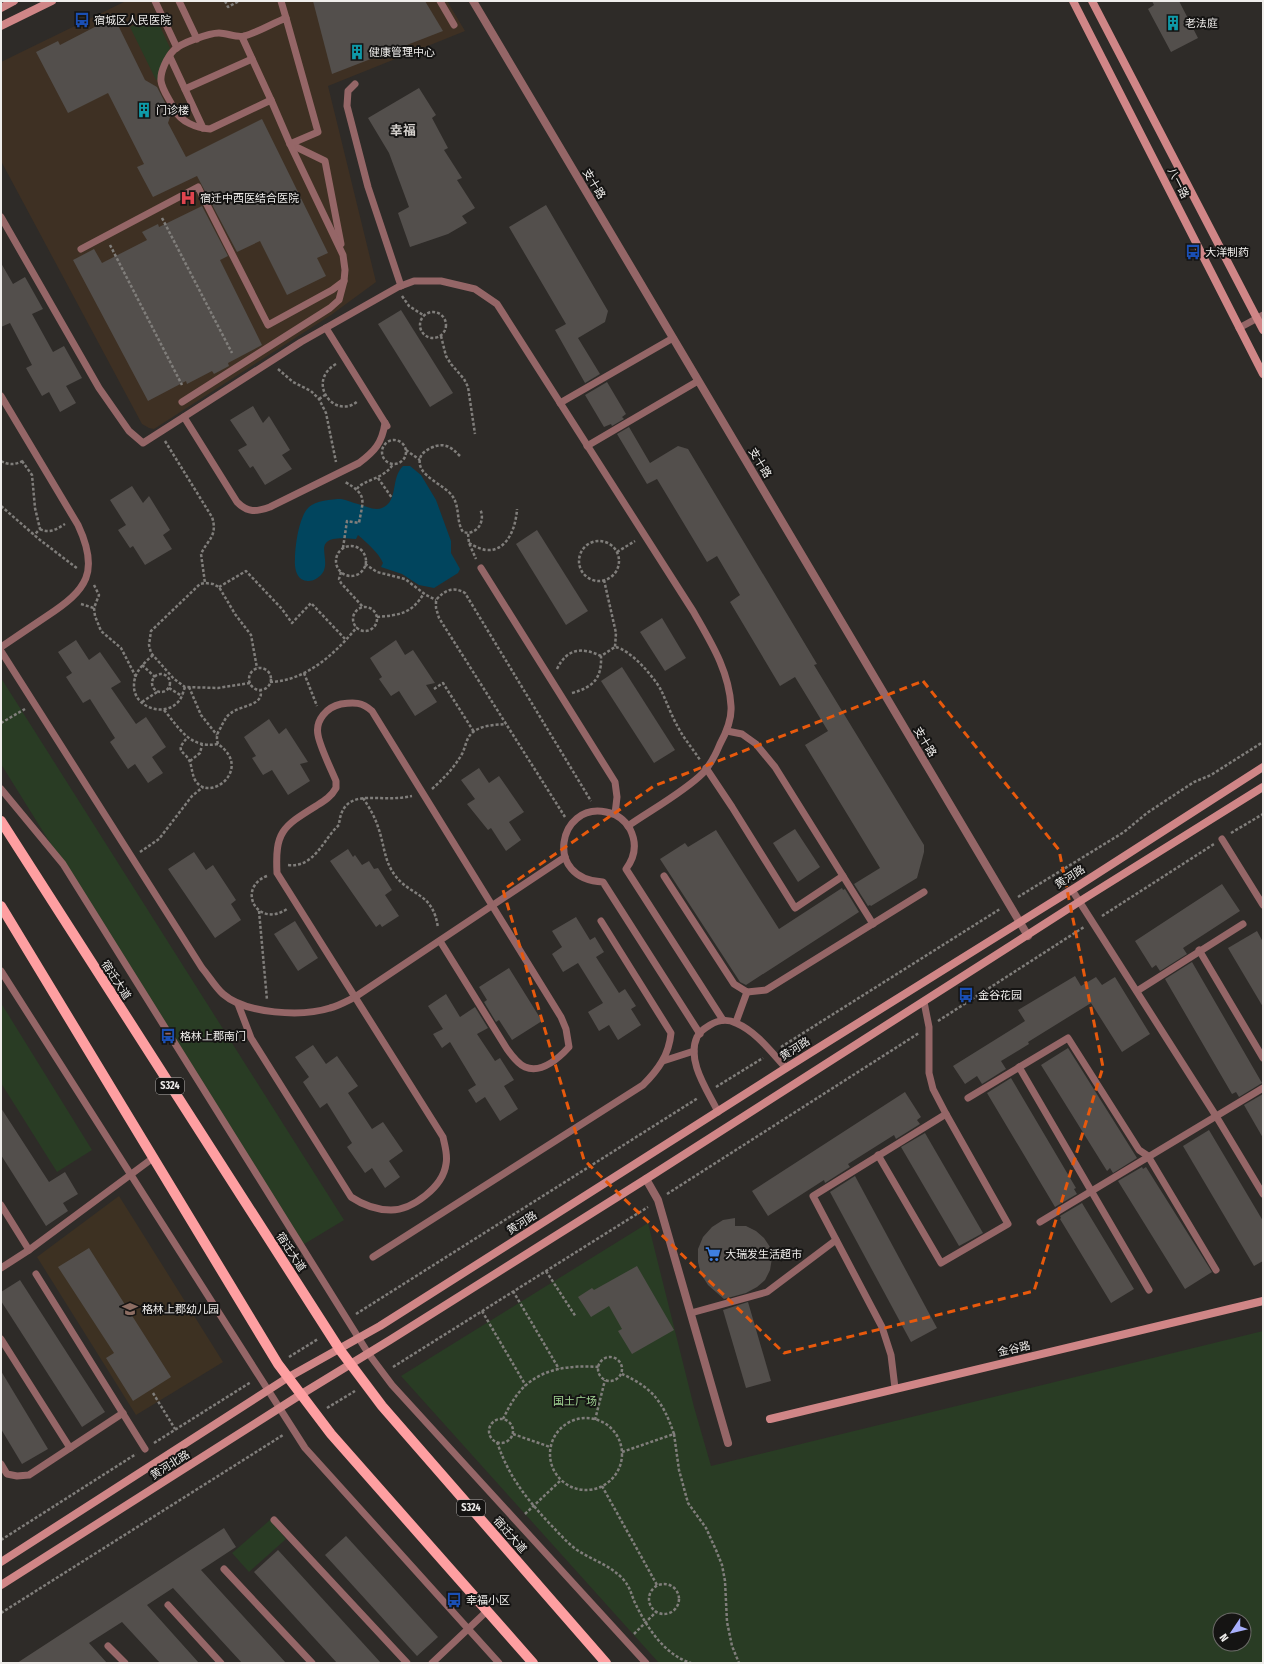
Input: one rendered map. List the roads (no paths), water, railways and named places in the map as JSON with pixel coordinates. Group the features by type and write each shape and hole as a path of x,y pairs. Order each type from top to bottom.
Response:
{"main road":[{"path":"1,26 52,1"},
{"name":"八一路","path":"1073,1 1263,374"},
{"name":"八一路","path":"1092,1 1260,317 1263,330"},
{"path":"1,8 12,2"},
{"name":"黄河路","path":"340,1350 786,1068 1072,890 1263,768"},
{"path":"350,1364 646,1179 1263,787"},
{"name":"宿迁大道","path":"1,821 328,1332 350,1364 382,1406 606,1663"},
{"path":"1,906 287,1378 336,1440 533,1663"},
{"name":"金谷路","path":"770,1419 1263,1301"},
{"name":"黄河北路","path":"1,1562 287,1378 340,1350"},
{"name":"黄河北路","path":"1,1585 350,1364"}],"street":[{"name":"支十路","path":"473,1 1028,936"},
{"path":"646,1179 658,1200 728,1443"}],"lane":[{"path":"155,1 177,48"},
{"path":"179,1 197,39"},
{"path":"281,1 318,132 290,144"},
{"path":"440,1 454,25"},
{"path":"271,100 210,129 193,126 176,113 162,86 161,76 174,50 177,48 197,39 219,33 242,37 286,18"},
{"path":"242,37 290,144 343,254"},
{"path":"170,57 203,128"},
{"path":"185,89 252,59"},
{"path":"356,84 348,91 348,106 368,188 400,287"},
{"path":"182,402 330,308 339,300 345,270 325,161 290,144"},
{"path":"81,248 198,187 268,326 332,290 344,281"},
{"path":"1,217 99,388 129,431 143,443 271,361 326,328 400,287 414,281 441,281 475,290 497,304 693,611 718,656 726,680 731,707 727,731 716,753 706,768 686,786 628,826"},
{"path":"1239,328 1260,317"},
{"path":"184,417 230,493 237,502 249,510 260,510 270,507 338,474 368,457 383,437 387,426 326,328"},
{"path":"560,403 673,338"},
{"path":"588,446 698,380"},
{"path":"1,396 74,518 86,542 89,560 87,576 81,590 67,603 1,647"},
{"path":"481,568 615,782 617,797 615,814"},
{"path":"1,651 202,968 223,994 238,1004 268,1011 302,1012 330,1008 355,997 565,857"},
{"path":"238,1004 251,1038 350,1197 362,1204 377,1209 392,1210 425,1197 443,1176 447,1154 443,1137 276,873 276,847 287,826 296,818 326,800 336,788 336,781 317,735 319,722 322,717 327,710 336,705 356,702 365,704 372,711 561,1017 566,1029 569,1047 561,1056 550,1064 538,1069 526,1068 517,1061 507,1049 440,941"},
{"path":"727,731 742,734 751,740 775,767 873,924"},
{"path":"706,768 795,908 843,876"},
{"path":"1,789 63,864 368,1353 392,1385 646,1663"},
{"path":"700,1034 603,882 593,882 580,876 572,869 565,857 564,838 570,826 584,814 597,811 615,814 628,826 634,839 635,848 633,857 626,869 724,1020"},
{"path":"1222,839 1263,905"},
{"path":"664,876 734,984 747,992 766,990 924,892"},
{"path":"1072,890 1137,990 1263,1194"},
{"path":"373,1257 643,1085 656,1072 670,1045 671,1033 601,922"},
{"path":"1137,990 1243,924"},
{"path":"1199,950 1263,1058"},
{"path":"1,971 258,1377 305,1448 499,1663"},
{"path":"736,1022 747,992"},
{"path":"878,1155 941,1263 1008,1224 933,1089 929,1073 929,1027 924,1002"},
{"path":"718,1112 695,1061 694,1051 697,1037 714,1022 724,1020 736,1022 753,1033 786,1068"},
{"path":"968,1098 1068,1038 1139,1150 1148,1156 1216,1270"},
{"path":"663,1061 694,1051"},
{"path":"1019,1067 1148,1290"},
{"path":"1040,1222 1263,1088"},
{"path":"895,1388 891,1355 882,1327 813,1196 946,1114"},
{"path":"1,1268 29,1250 153,1158"},
{"path":"1,1205 29,1250"},
{"path":"691,1313 767,1292 836,1240"},
{"path":"36,1274 145,1449"},
{"path":"1,1338 70,1448"},
{"path":"1,1464 7,1474 17,1476 29,1475 123,1414"},
{"path":"274,1520 407,1663"},
{"path":"224,1569 312,1663"},
{"path":"168,1605 221,1663"},
{"path":"432,1663 487,1611"},
{"path":"108,1646 125,1663"}],"water":[{"path":"403,466 410,466 421,475 436,500 451,541 451,553 460,569 458,573 434,588 419,585 402,574 381,567 383,563 378,555 358,535 356,539 340,538 330,540 325,544 324,570 320,576 309,581 305,581 299,577 296,571 295,563 297,539 300,524 309,507 319,502 341,499 373,509 382,508 391,500 399,471"}],"place":[{"name":"宿城区人民医院","path":"82,20"},
{"name":"老法庭","path":"1173,23"},
{"name":"健康管理中心","path":"357,52"},
{"name":"门诊楼","path":"144,110"},
{"name":"宿迁中西医结合医院","path":"188,198"},
{"name":"大洋制药","path":"1193,252"},
{"name":"金谷花园","path":"966,995"},
{"name":"格林上郡南门","path":"168,1036"},
{"name":"大瑞发生活超市","path":"713,1254"},
{"name":"格林上郡幼儿园","path":"130,1309"},
{"name":"幸福小区","path":"454,1600"}],"district":[{"name":"幸福","path":"403,130"}],"park label":[{"name":"国土广场","path":"575,1401"}]}
